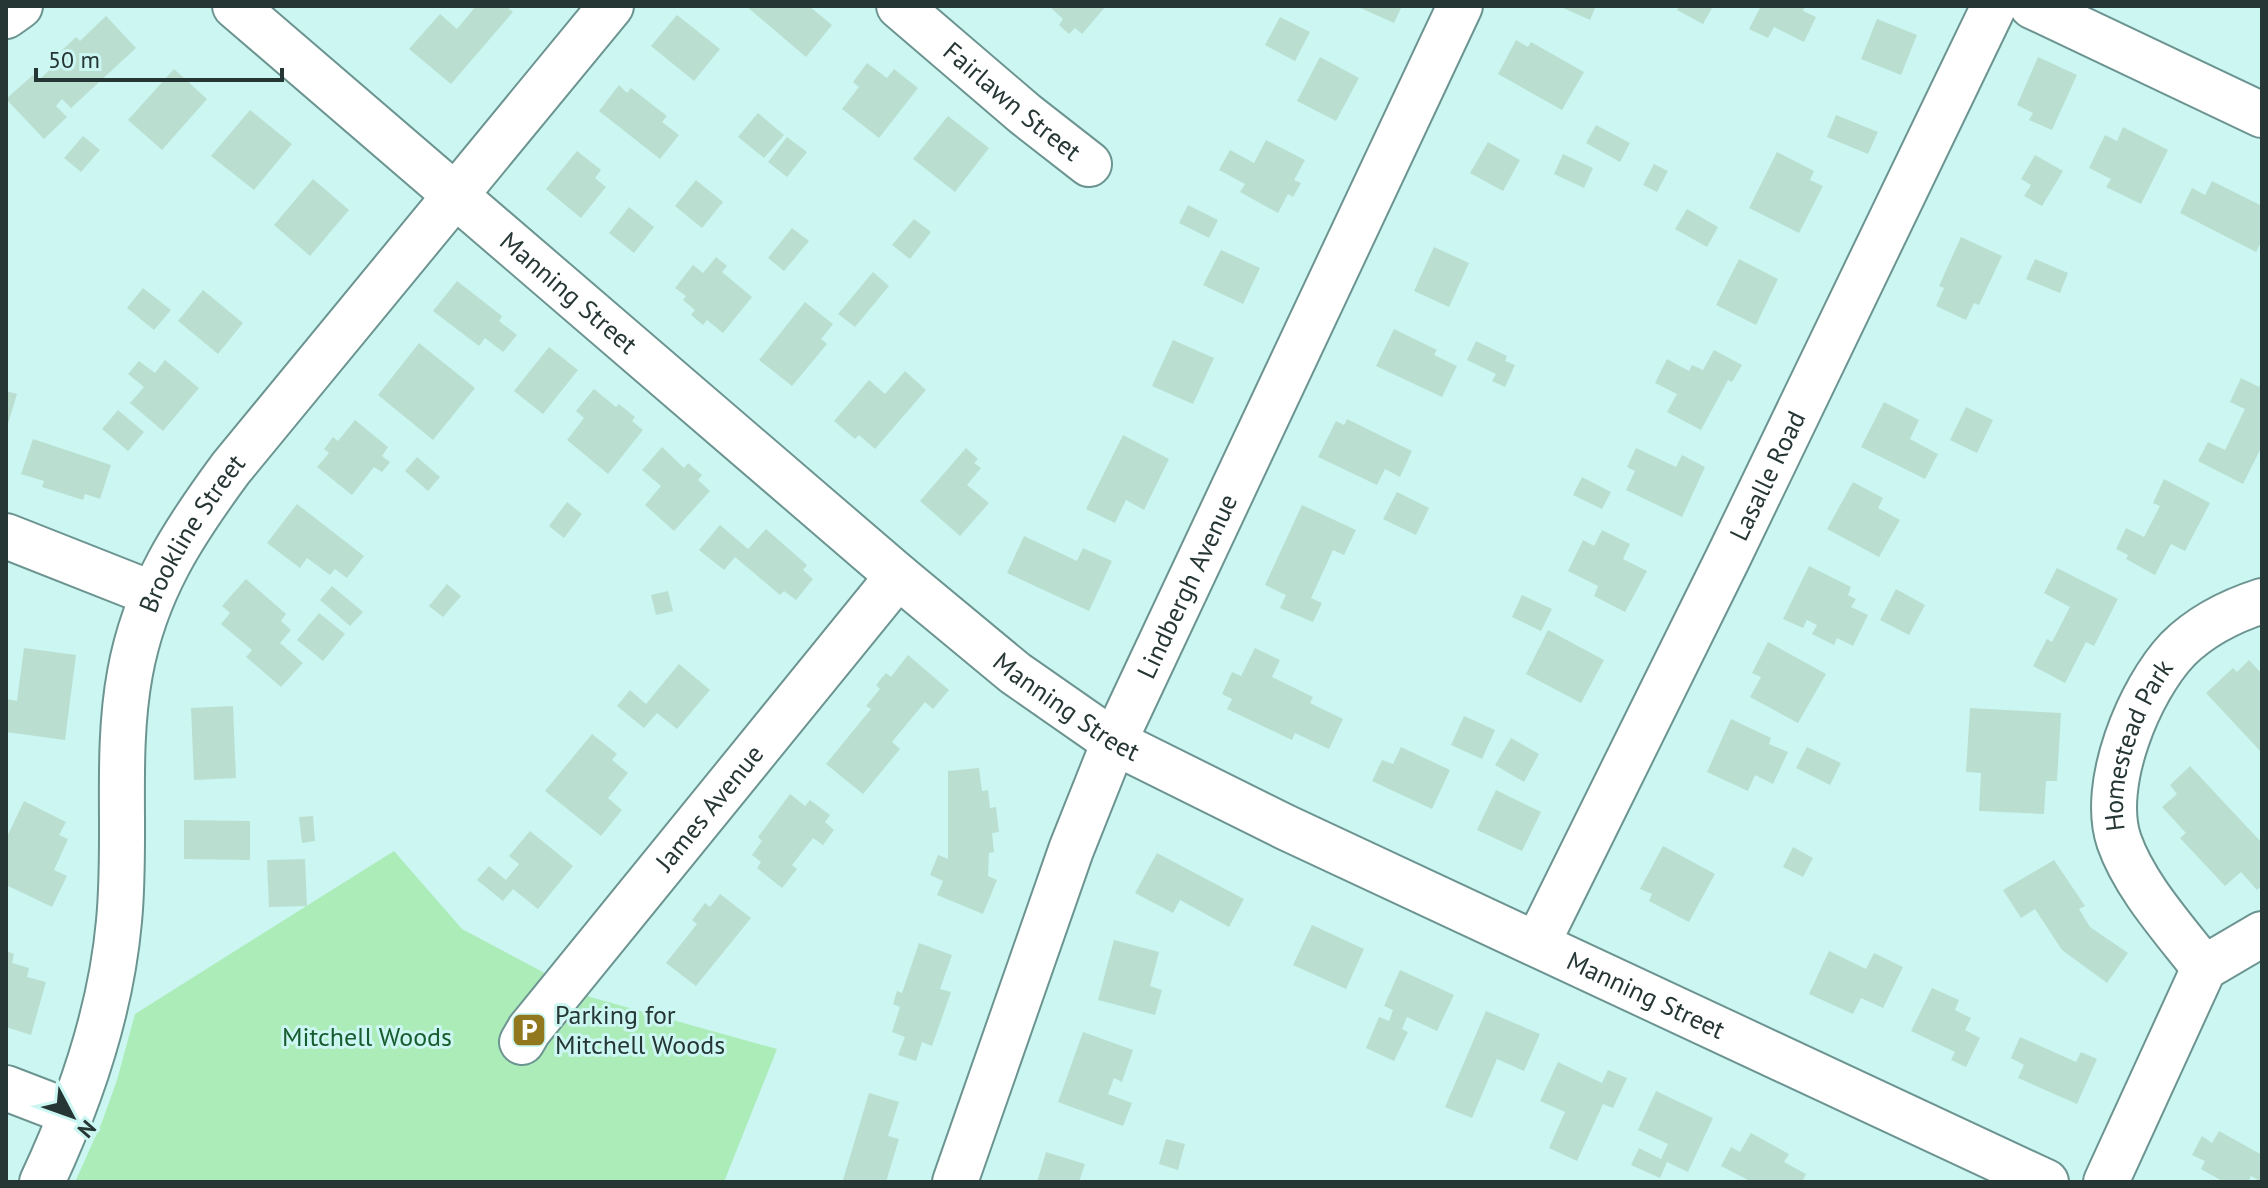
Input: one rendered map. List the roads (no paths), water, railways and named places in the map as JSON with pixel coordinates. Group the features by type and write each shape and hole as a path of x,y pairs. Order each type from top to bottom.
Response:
{"street":[{"path":"6,16 20,6"},
{"name":"Manning Street","path":"235,6 898,576 1015,673 1114,742 1285,827 2046,1182"},
{"name":"Brookline Street","path":"42,1182 71,1113 103,1012 113,964 122,880 125,712 130,673 153,594 176,547 231,468 611,6"},
{"name":"Fairlawn Street","path":"899,6 1025,114 1089,164"},
{"name":"Lindbergh Avenue","path":"955,1182 1071,850 1114,742 1460,6"},
{"name":"Lasalle Road","path":"1537,944 1721,573 1994,6"},
{"path":"2032,6 2262,115"},
{"path":"6,536 153,594"},
{"name":"James Avenue","path":"522,1042 539,1017 898,576"},
{"name":"Homestead Park","path":"2204,968 2141,884 2130,863 2119,841 2113,794 2124,749 2138,713 2149,690 2177,651 2194,635 2234,610 2262,601"},
{"path":"2106,1182 2204,968 2262,934"},
{"path":"6,1088 71,1113"}],"place":[{"name":"Parking for Mitchell Woods","path":"529,1030"}],"park label":[{"name":"Mitchell Woods","path":"367,1037"}]}
